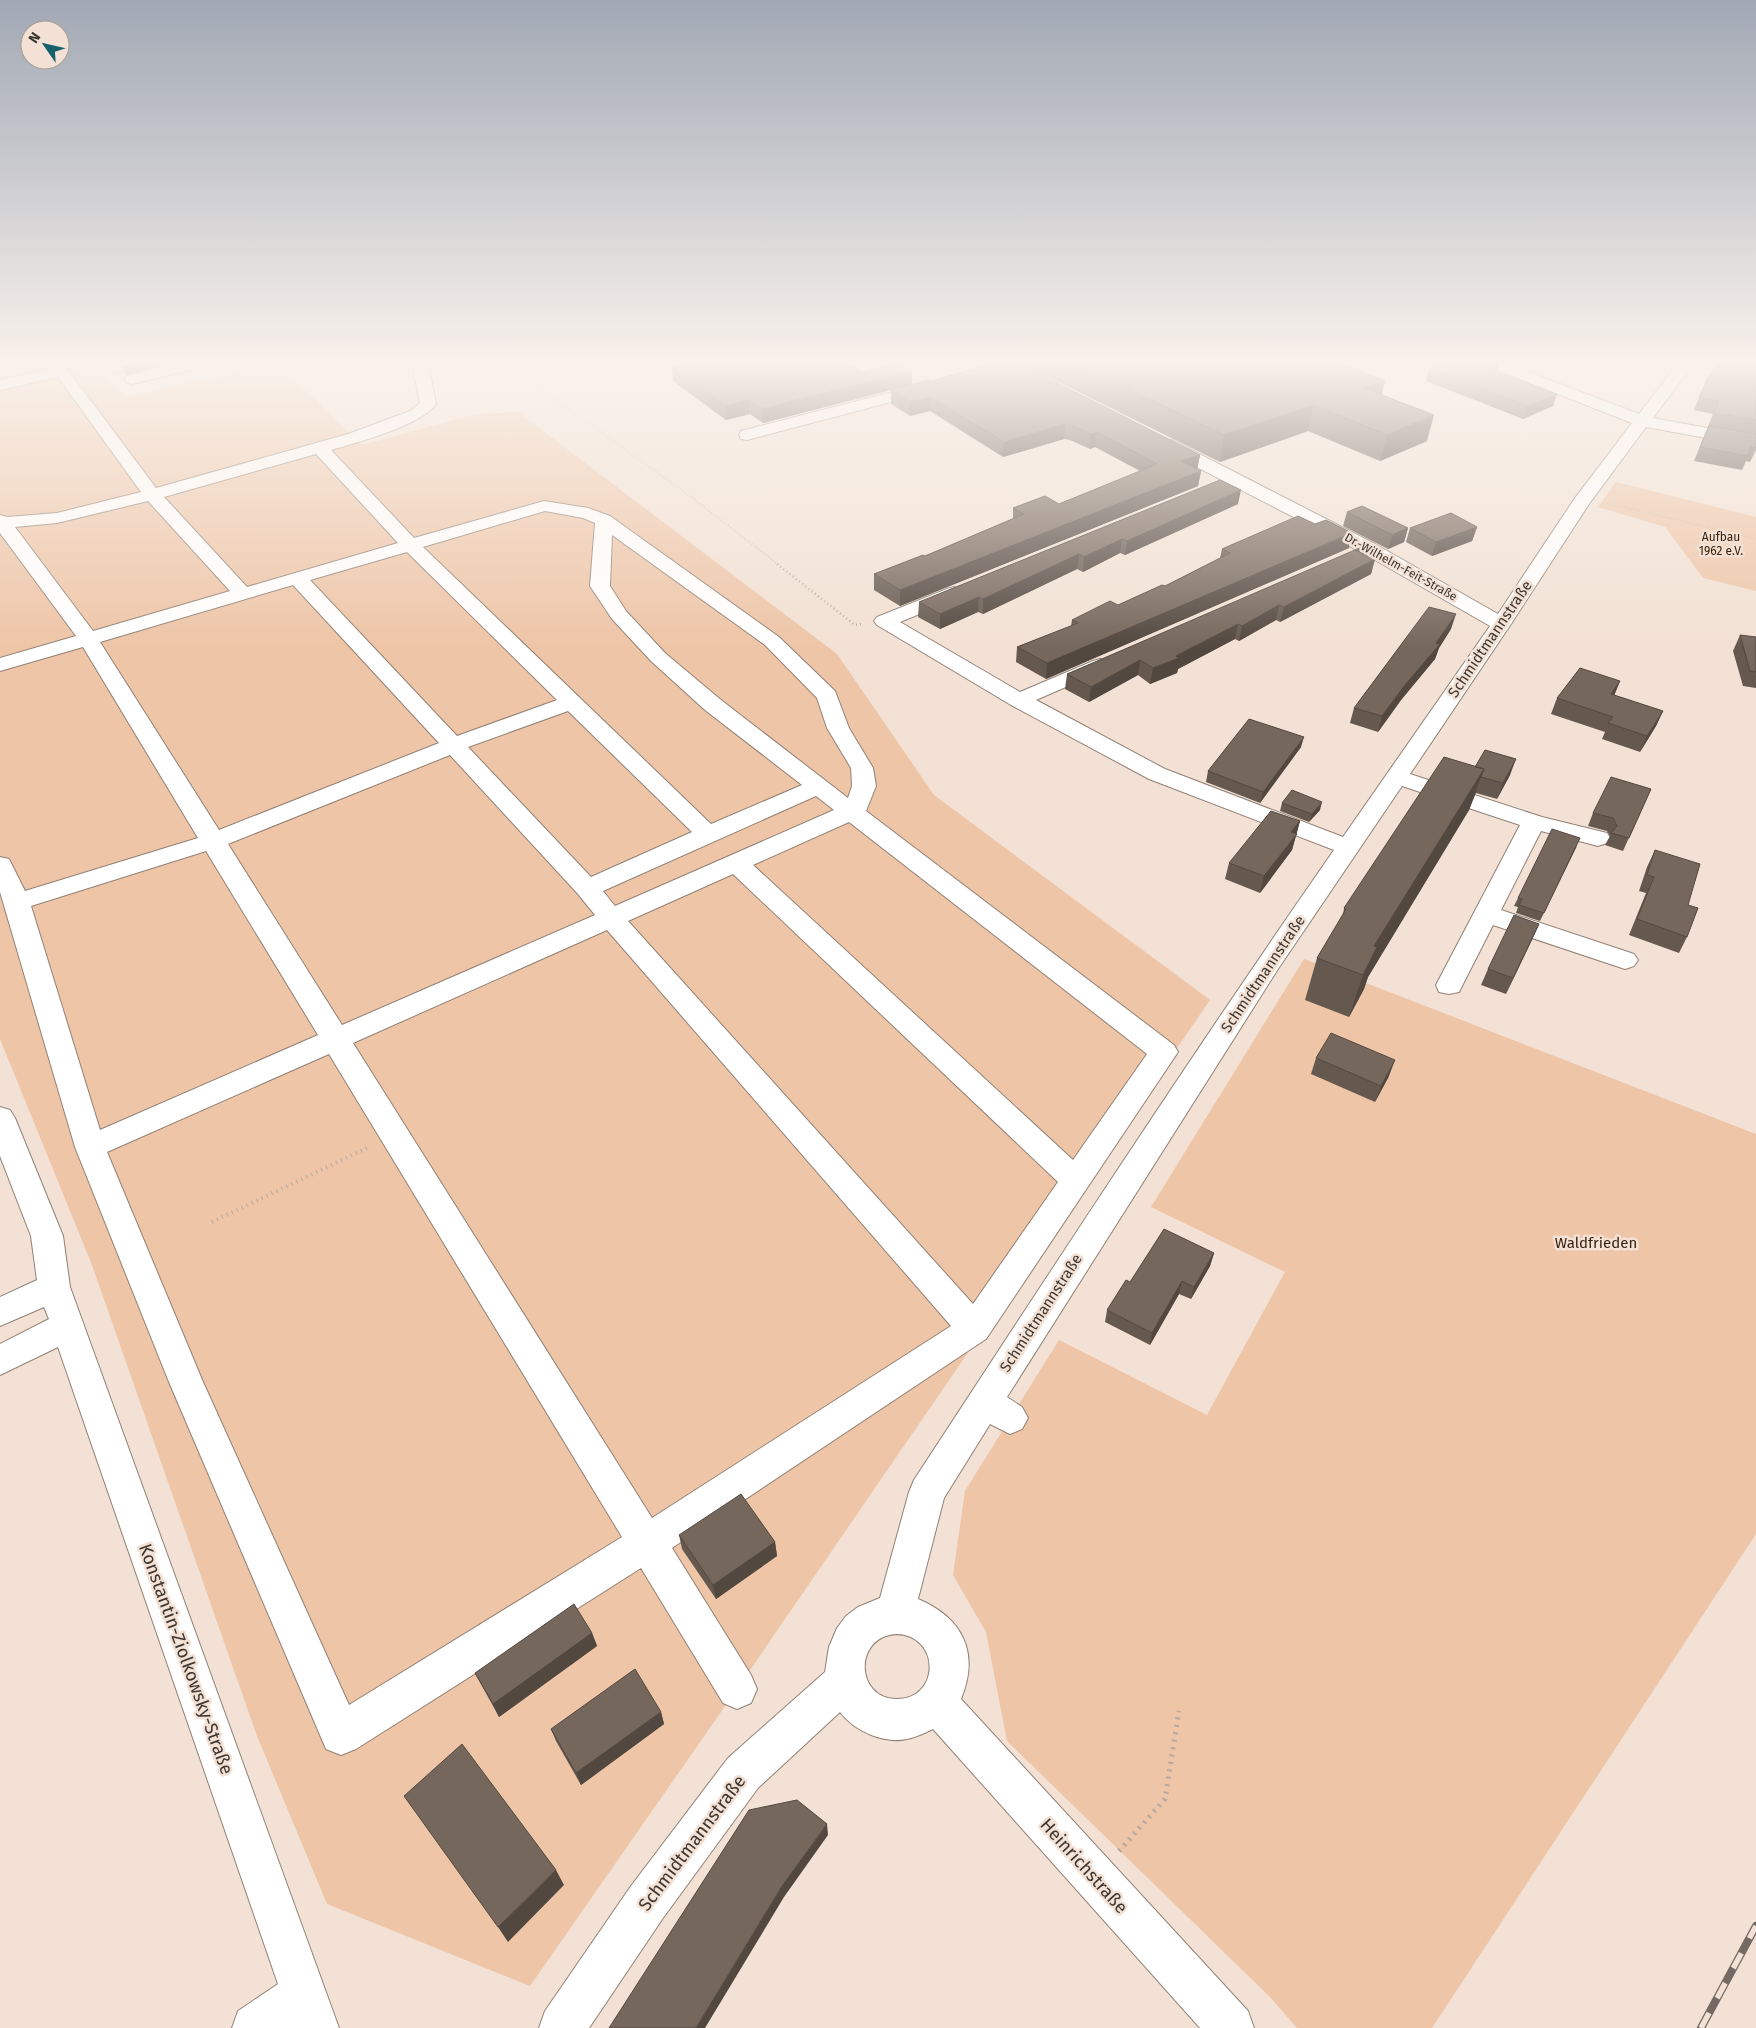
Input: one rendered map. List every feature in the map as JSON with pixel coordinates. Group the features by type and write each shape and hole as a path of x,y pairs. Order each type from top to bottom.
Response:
{"street":[{"path":"125,458 152,495 243,594"},
{"path":"1,521 56,518 152,495 286,458"},
{"path":"329,458 410,545 708,834"},
{"name":"Dr.-Wilhelm-Feit-Straße","path":"1193,458 1236,479 1359,552 1501,624"},
{"name":"Schmidtmannstraße","path":"895,1613 927,1492 997,1410 1269,963 1501,624 1584,498 1614,458"},
{"path":"1217,487 1236,479"},
{"path":"0,665 544,506 588,513 604,520 772,641 826,696 838,728 862,768 864,786 857,808 835,820 610,917 90,1147"},
{"path":"0,865 17,902 90,1147 186,1382 341,1734 647,1543 974,1329 1164,1052 713,705 658,657 619,615 600,586 604,520"},
{"path":"1,521 88,639 737,1689"},
{"path":"297,578 587,888 610,917 974,1329"},
{"path":"884,621 967,588"},
{"path":"884,621 1019,700 1157,774 1348,846"},
{"path":"1019,700 1118,657"},
{"path":"17,902 214,841 454,745 572,702"},
{"path":"1396,777 1534,822 1598,838"},
{"path":"587,888 820,786"},
{"path":"1449,985 1534,822"},
{"path":"736,862 1076,1181"},
{"path":"1486,914 1626,960"},
{"name":"Konstantin-Ziolkowsky-Straße","path":"0,1118 47,1236 54,1287 311,2010 255,2028"},
{"path":"0,1312 54,1287"},
{"path":"0,1360 68,1326"},
{"path":"895,1613 917,1618 932,1627 939,1634 947,1651 950,1666 947,1685 937,1703 922,1715 905,1721 874,1716 854,1697 847,1679 845,1660 848,1647 858,1631 877,1618 895,1613"},
{"name":"Schmidtmannstraße","path":"562,2028 647,1902 743,1773 847,1679"},
{"name":"Heinrichstraße","path":"937,1703 1231,2028"}],"path":[{"path":"637,458 691,496 855,625 884,621"},
{"path":"1584,498 1756,540"},
{"path":"212,1222 395,1135"},
{"path":"1095,1878 1165,1799 1179,1711"}],"green space":[{"path":"0,458 578,458 837,654 934,795 1210,1000 737,1689 530,1986 327,1904 257,1736 92,1265 0,1039"},
{"name":"Aufbau 1962 e.V.","path":"1616,482 1756,517 1756,591 1703,578 1665,527 1598,507"},
{"name":"Waldfrieden","path":"1304,959 1756,1134 1756,1534 1432,2028 1297,2028 1270,1997 1007,1741 986,1632 953,1575 965,1491 1059,1340 1207,1415 1285,1272 1151,1207"}],"building":[{"path":"1145,458 1192,458 1181,461 1201,471 900,590 874,574 923,555 925,556 1024,514 1013,508 1045,496 1059,504 1157,464"},
{"path":"1220,480 1241,490 1127,541 1122,539 1084,557 1079,554 983,599 979,597 940,614 919,602"},
{"path":"1362,506 1408,528 1392,535 1347,512"},
{"path":"1451,513 1477,527 1436,542 1410,528"},
{"path":"1298,516 1315,524 1326,520 1352,533 1047,663 1017,647 1078,623 1072,620 1110,601 1118,605 1162,585 1165,586 1230,553 1222,549"},
{"path":"1371,543 1355,550 1375,559 1284,607 1279,605 1242,626 1238,624 1176,656 1179,658 1153,668 1140,660 1091,687 1067,674"},
{"path":"1429,607 1456,614 1436,643 1440,644 1405,685 1382,716 1354,708"},
{"path":"1740,635 1756,637 1756,672 1750,671"},
{"path":"1580,668 1620,681 1611,694 1663,711 1647,736 1608,723 1613,717 1557,698"},
{"path":"1249,719 1304,737 1263,792 1208,771"},
{"path":"1485,750 1516,759 1503,783 1481,777 1484,769 1475,767"},
{"path":"1444,757 1484,769 1374,946 1377,947 1363,975 1317,958 1346,909 1344,908"},
{"path":"1611,777 1651,789 1629,838 1611,833 1617,826 1613,818 1593,813"},
{"path":"1292,790 1322,802 1312,814 1282,803"},
{"path":"1271,811 1300,821 1291,832 1297,834 1264,876 1229,863"},
{"path":"1552,829 1580,838 1544,913 1519,905 1522,899 1518,898"},
{"path":"1655,850 1700,864 1688,905 1698,908 1687,937 1637,919 1654,877 1647,875"},
{"path":"1514,915 1539,924 1513,978 1488,969"},
{"path":"1331,1033 1395,1060 1381,1086 1316,1058"},
{"path":"1164,1229 1214,1253 1194,1287 1182,1281 1152,1333 1107,1310 1126,1280 1130,1282"},
{"path":"741,1494 775,1542 713,1585 679,1535"},
{"path":"574,1604 592,1633 493,1704 475,1673"},
{"path":"635,1669 661,1712 576,1773 551,1729"},
{"path":"462,1744 556,1870 498,1927 404,1796"},
{"path":"797,1800 827,1824 782,1886 696,2028 609,2028 749,1810"}],"railway":[{"path":"1701,2028 1756,1926"}]}
